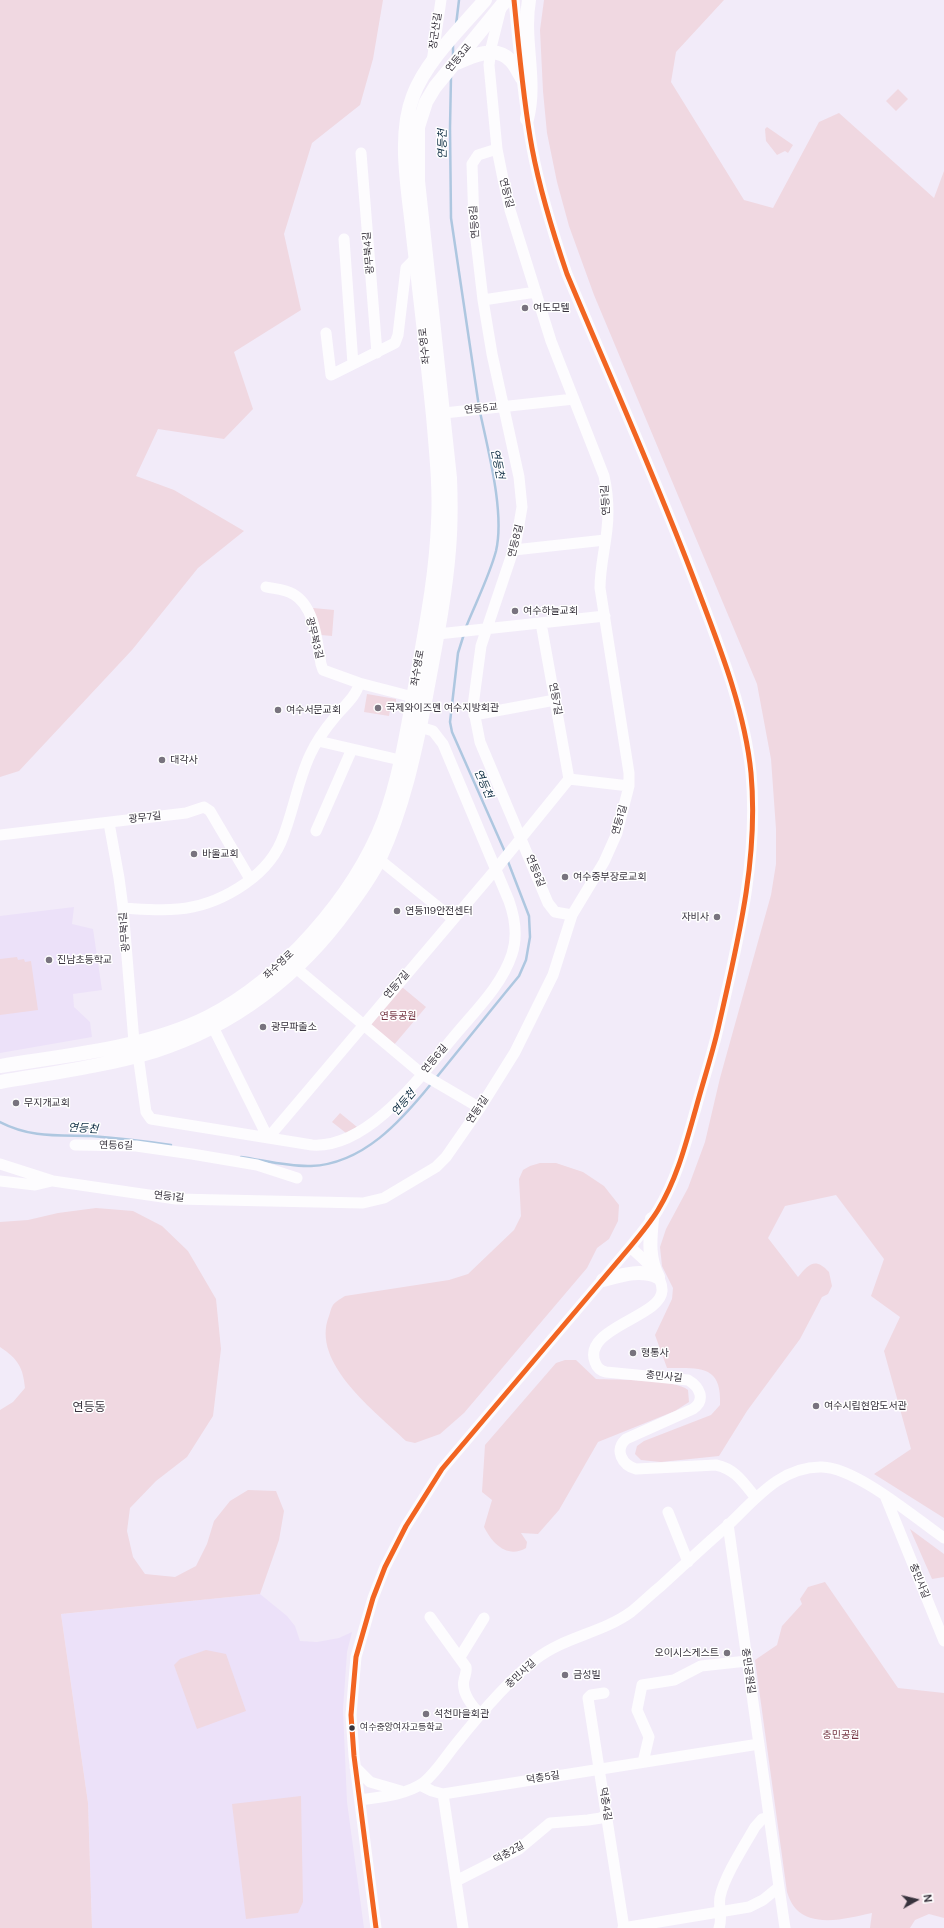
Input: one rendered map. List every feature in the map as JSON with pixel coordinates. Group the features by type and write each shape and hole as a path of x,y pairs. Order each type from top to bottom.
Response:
{"main road":[{"path":"527,119 532,92 526,26 529,0"},
{"name":"연등3교","path":"434,87 506,1"},
{"name":"연등3교","path":"432,62 478,7"},
{"path":"460,29 467,29 470,35 445,65 449,69 485,53 505,55 511,60 522,78"},
{"name":"좌수영로","path":"0,1082 81,1068 136,1049 187,1026 230,1004 263,979 304,940 348,887 370,849 384,818 400,760 414,733 413,697 428,616 436,553 438,479 444,413 416,258 406,168 406,131 412,98 420,81 432,62"},
{"name":"좌수영로","path":"0,1066 170,1046 213,1027 247,1008 296,968 337,924 366,883 380,860 401,805 414,733 441,634 451,519 450,478 444,413 418,175 417,141 421,116 434,87"},
{"path":"652,1220 650,1255 658,1277"},
{"path":"603,1280 634,1273 649,1273 658,1277"}],"street":[{"name":"장군산길","path":"432,62 441,0"},
{"path":"376,1928 355,1767 351,1715 355,1663 373,1598 385,1567 406,1526 442,1469 603,1280 652,1220 665,1198 686,1144 715,1043 741,930 747,886 752,826 751,770 734,692 718,641 678,536 563,262 547,212 532,149 522,78 506,1"},
{"name":"연등1길","path":"0,1164 53,1181 176,1199 367,1203 384,1198 436,1167 446,1157 480,1108 515,1052 553,975 572,915 604,862 617,833 629,786 628,758 600,578 608,507 604,476 551,341 510,210 497,149 485,53 506,1"},
{"name":"연등8길","path":"497,149 477,156 472,166 474,223 483,300 521,491 521,517 514,550 502,588 486,629 476,678 474,714 480,742 550,906 558,914 572,915"},
{"name":"광무북4길","path":"361,153 377,352"},
{"path":"344,239 354,364"},
{"path":"326,333 332,375 397,341 406,268 416,258"},
{"path":"483,300 536,292"},
{"name":"연등5교","path":"444,413 574,399"},
{"path":"514,550 605,540"},
{"name":"광무북3길","path":"266,587 293,594 304,605 312,625 322,668 359,683 413,697"},
{"path":"441,634 605,616"},
{"name":"연등7길","path":"541,623 569,779"},
{"path":"123,908 184,908 221,897 250,879 264,867 281,842 306,764 318,741 358,690 359,683"},
{"path":"474,714 555,700"},
{"name":"연등6길","path":"136,1049 146,1112 151,1119 319,1146 340,1141 363,1129 386,1112 422,1074 490,993 511,956 515,938 514,918 509,901 443,744 433,731 414,733"},
{"path":"318,741 400,760"},
{"path":"316,831 352,749"},
{"path":"521,838 569,779 629,786"},
{"name":"광무7길","path":"0,835 186,813 206,808 210,811 250,879"},
{"name":"광무북1길","path":"109,823 123,908 136,1049"},
{"name":"연등7길","path":"268,1138 521,838"},
{"path":"380,860 454,919"},
{"path":"296,968 422,1074 480,1108"},
{"path":"213,1027 268,1138"},
{"name":"연등6길","path":"75,1145 136,1146 192,1154 257,1165 297,1178"},
{"path":"0,1181 36,1185 53,1181"},
{"path":"630,1247 658,1277"},
{"name":"충민사길","path":"658,1277 662,1289 658,1300 598,1341 594,1352 595,1362 600,1370 606,1372 688,1380 698,1389 700,1399 697,1407 626,1439 621,1447 621,1458 627,1465 636,1469 723,1467 736,1473 755,1496"},
{"name":"충민사길","path":"360,1800 402,1791 420,1785 433,1773 480,1714 536,1659 550,1650 606,1627 632,1611 688,1562 755,1496 770,1485 790,1474 808,1468 822,1467 850,1474 944,1538"},
{"name":"충민사길","path":"886,1498 944,1641"},
{"path":"668,1512 688,1562"},
{"name":"충민공원길","path":"728,1524 785,1928"},
{"path":"430,1617 460,1657 467,1670 464,1684 466,1694 473,1707 480,1714"},
{"path":"460,1657 484,1618"},
{"path":"643,1762 649,1737 637,1710 642,1685 674,1680 701,1666 747,1661"},
{"name":"덕충4길","path":"604,1693 591,1695 588,1698 624,1928"},
{"name":"덕충5길","path":"443,1794 759,1744"},
{"path":"355,1767 370,1782 402,1791"},
{"path":"420,1785 432,1791 443,1794 462,1928"},
{"name":"덕충2길","path":"456,1881 519,1849 550,1823 601,1818 606,1814"},
{"path":"719,1928 721,1921 721,1893 740,1854 759,1822 769,1817"},
{"path":"624,1928 755,1905 779,1887"}],"shaded area":[{"name":"진남초등학교","path":"74,907 72,924 93,929 102,990 73,994 74,1007 90,1022 92,1037 0,1053 0,916"},
{"path":"260,1594 287,1616 295,1626 300,1641 317,1642 339,1638 352,1632 347,1652 343,1710 347,1802 364,1928 92,1928 88,1803 61,1614"}],"green space":[{"path":"0,0 383,0 373,59 360,105 312,143 284,234 301,310 234,352 253,409 224,439 158,429 136,476 174,490 244,531 198,568 132,650 19,771 0,777"},
{"path":"544,0 724,0 676,52 671,82 744,200 773,208 819,122 839,113 934,198 944,171 944,1518 874,1474 911,1449 884,1351 900,1317 871,1296 884,1259 836,1195 785,1206 768,1238 798,1277 812,1264 820,1265 829,1272 832,1286 828,1294 822,1297 800,1339 747,1411 719,1456 661,1462 641,1460 635,1454 637,1446 644,1441 711,1415 720,1405 720,1392 713,1375 698,1369 667,1368 655,1335 672,1299 673,1288 662,1266 660,1247 666,1229 688,1188 705,1142 720,1078 771,895 776,864 776,829 771,759 757,684 594,295 569,226 557,182 547,133 540,30"},
{"path":"898,89 908,99 896,111 886,101"},
{"path":"767,127 793,145 788,153 785,151 777,155 766,141 765,129"},
{"path":"313,608 334,610 332,636 321,635"},
{"name":"국제와이즈멘 여수지방회관","path":"367,694 396,699 396,703 391,704 389,716 364,712"},
{"path":"17,957 18,960 24,959 25,962 31,961 38,1010 0,1015 0,959"},
{"name":"연등공원","path":"402,987 426,1007 393,1046 372,1029 371,1024"},
{"path":"340,1113 357,1127 346,1133 332,1122"},
{"path":"540,1163 556,1163 583,1172 604,1186 619,1205 618,1221 609,1239 597,1248 587,1268 464,1413 440,1434 415,1443 406,1441 363,1401 337,1369 329,1351 326,1334 332,1306 345,1296 449,1280 468,1274 514,1230 521,1216 519,1179 523,1170"},
{"path":"96,1208 133,1211 162,1226 188,1251 216,1299 221,1349 213,1416 187,1457 156,1481 130,1508 127,1531 133,1557 145,1574 175,1577 196,1566 207,1544 214,1521 230,1501 248,1490 276,1491 284,1511 279,1540 260,1594 61,1614 88,1803 92,1928 0,1928 0,1410 13,1402 25,1388 23,1374 18,1364 0,1347 0,1222 28,1220 58,1213"},
{"path":"565,1360 576,1360 596,1379 659,1382 681,1386 688,1390 689,1402 675,1411 598,1442 559,1510 538,1534 521,1533 527,1542 526,1548 513,1552 506,1550 501,1548 491,1539 484,1527 492,1500 482,1492 485,1445 556,1363"},
{"path":"910,1529 944,1554 944,1577 932,1579"},
{"name":"충민공원","path":"825,1582 898,1688 944,1693 944,1918 929,1914 915,1920 910,1928 870,1928 872,1913 832,1920 822,1920 803,1915 796,1909 787,1892 755,1660 777,1645 782,1626 802,1604 800,1599 808,1587"},
{"path":"206,1650 226,1654 246,1711 197,1729 174,1665 180,1659"},
{"path":"301,1796 303,1902 298,1913 246,1919 232,1804"}],"waterway":[{"name":"연등천","path":"456,25 459,0"},
{"name":"연등천","path":"453,44 453,57"},
{"name":"연등천","path":"451,76 451,218 479,407"},
{"name":"연등천","path":"466,627 490,570 496,551 498,536 497,500 480,412"},
{"name":"연등천","path":"464,634 458,653 450,722 452,732 505,852"},
{"name":"연등천","path":"436,1078 519,976 526,960 530,937 529,916 507,859"},
{"name":"연등천","path":"241,1157 302,1166 330,1163 347,1158 364,1149 394,1126 431,1084"},
{"name":"연등천","path":"0,1122 23,1131 45,1135 91,1136 171,1145"}],"transit line":[{"path":"376,1928 354,1756 351,1715 356,1657 373,1598 385,1567 406,1526 442,1469 637,1238 655,1215 671,1186 685,1147 718,1029 745,902 752,838 753,806 748,750 737,703 723,657 667,510 567,274 547,212 535,164 526,111 514,0"}],"place":[{"name":"여도모텔","path":"525,308"},
{"name":"여수하늘교회","path":"515,611"},
{"name":"국제와이즈멘 여수지방회관","path":"378,708"},
{"name":"여수서문교회","path":"278,710"},
{"name":"대각사","path":"162,760"},
{"name":"바울교회","path":"194,854"},
{"name":"여수중부장로교회","path":"565,877"},
{"name":"연등119안전센터","path":"397,911"},
{"name":"자비사","path":"717,917"},
{"name":"진남초등학교","path":"49,960"},
{"name":"광무파출소","path":"263,1027"},
{"name":"무지개교회","path":"16,1103"},
{"name":"형통사","path":"633,1353"},
{"name":"여수시립현암도서관","path":"816,1406"},
{"name":"오이시스게스트","path":"727,1653"},
{"name":"금성빌","path":"565,1675"},
{"name":"석천마을회관","path":"426,1714"},
{"name":"여수중앙여자고등학교","path":"352,1728"}],"district":[{"name":"연등동","path":"89,1408"}]}
